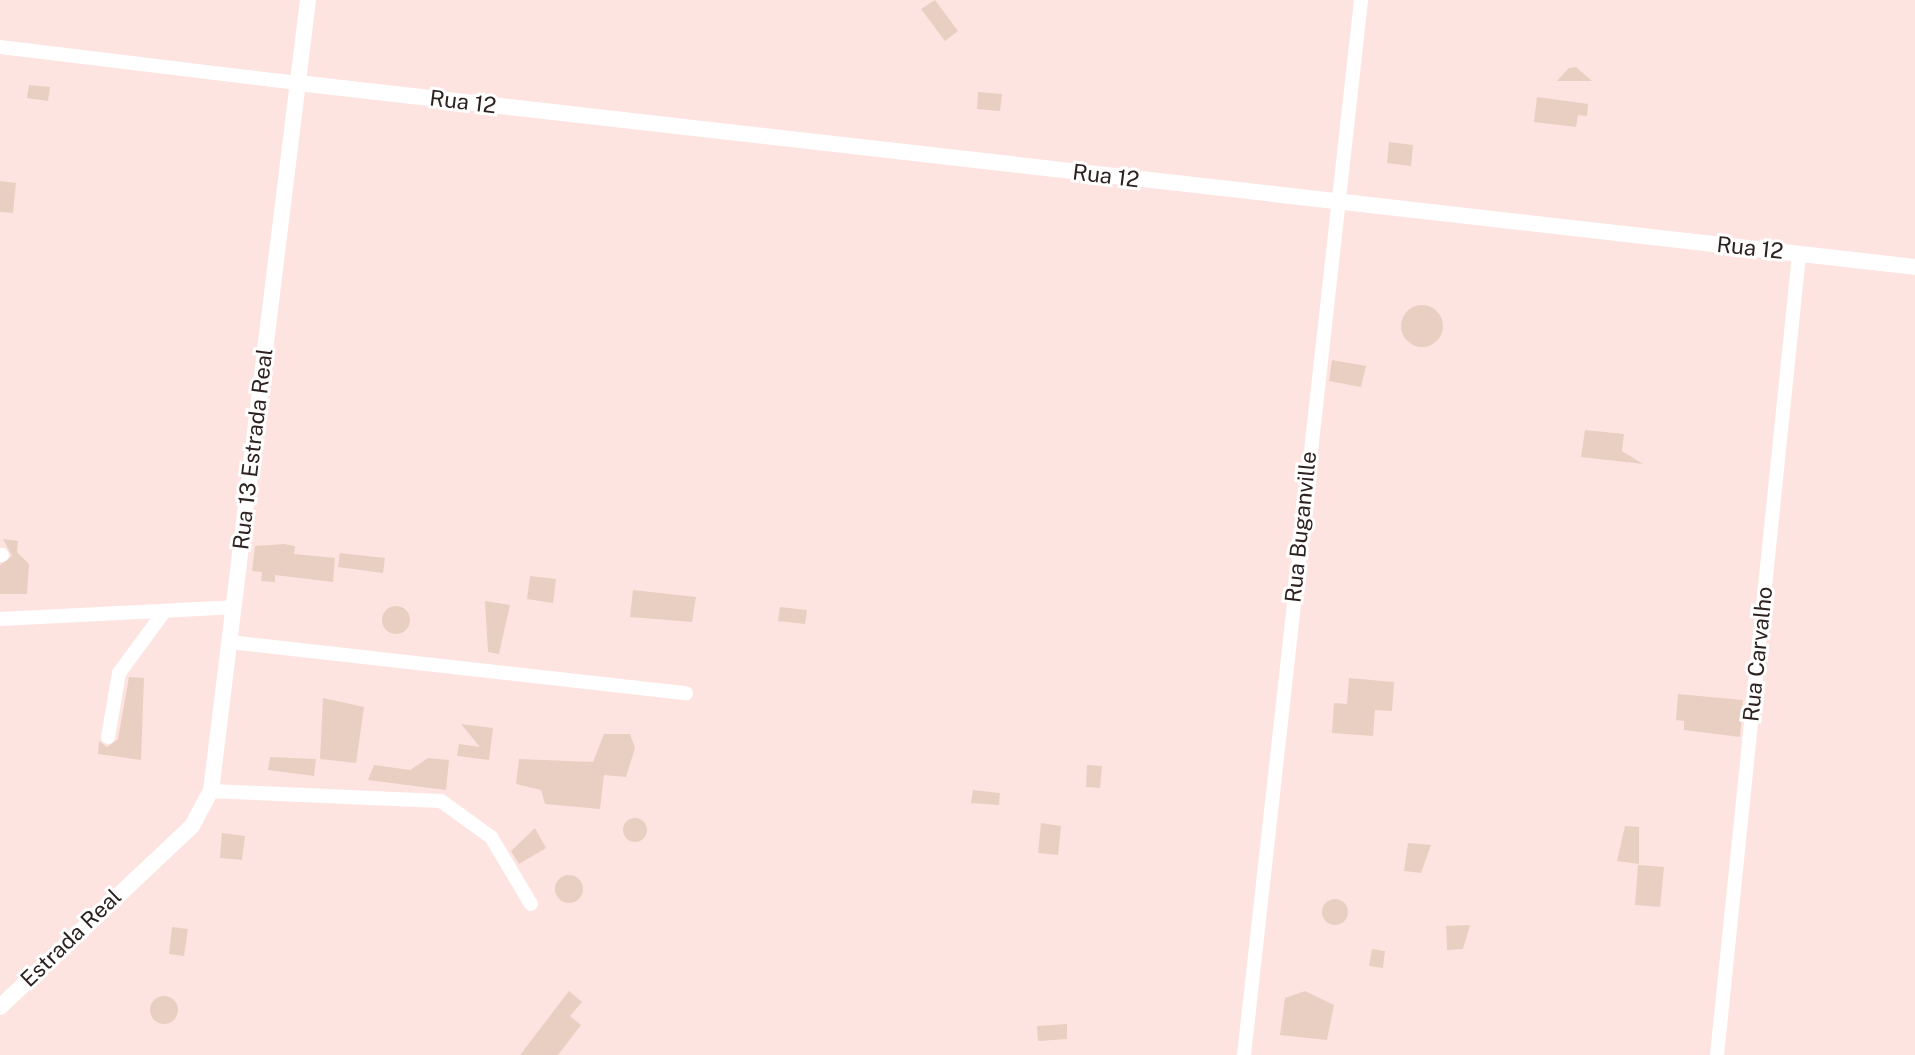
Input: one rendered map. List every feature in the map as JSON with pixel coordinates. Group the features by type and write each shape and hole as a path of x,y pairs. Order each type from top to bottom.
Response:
{"street":[{"name":"Rua 13 Estrada Real","path":"141,870 192,826 211,791 308,0"},
{"name":"Rua Buganville","path":"1244,1055 1336,202 1361,0"},
{"path":"0,47 298,83"},
{"name":"Rua 12","path":"298,83 1915,267"},
{"name":"Rua Carvalho","path":"1717,1055 1799,254"},
{"path":"0,619 234,607"},
{"path":"108,737 119,673 164,612"},
{"path":"229,642 686,693"},
{"path":"211,791 441,801 491,837 531,904"},
{"name":"Estrada Real","path":"0,1007 141,870"}],"building":[{"path":"935,0 958,31 945,41 921,9"},
{"path":"1576,67 1592,81 1557,81 1569,68"},
{"path":"29,85 50,87 48,101 27,98"},
{"path":"978,92 1002,94 1000,111 977,109"},
{"path":"1537,97 1588,104 1587,116 1578,115 1576,127 1534,122"},
{"path":"1389,142 1413,145 1411,166 1387,163"},
{"path":"0,181 16,183 13,213 0,212"},
{"path":"1422,305 1437,311 1443,326 1437,341 1422,347 1407,341 1401,326 1407,311"},
{"path":"1332,360 1366,366 1361,387 1329,381"},
{"path":"1585,430 1624,434 1622,451 1643,464 1581,457"},
{"path":"3,539 18,541 17,552 29,564 27,594 0,594 0,565 12,556"},
{"path":"255,546 295,546 294,554 335,558 333,582 275,575 275,582 261,581 262,572 252,571"},
{"path":"340,553 385,558 383,573 338,567"},
{"path":"530,576 556,579 553,603 527,599"},
{"path":"633,590 696,597 692,622 630,617"},
{"path":"485,601 510,605 499,654 488,652"},
{"path":"396,606 406,610 410,620 406,630 396,634 386,630 382,620 386,610"},
{"path":"780,607 807,610 805,624 778,621"},
{"path":"129,677 144,678 141,760 98,754 99,741 107,747 118,739"},
{"path":"1349,678 1394,682 1392,711 1375,710 1373,736 1332,733 1334,703 1347,704"},
{"path":"1678,694 1743,700 1740,737 1684,730 1684,721 1676,720"},
{"path":"323,698 364,707 356,763 320,759"},
{"path":"461,724 493,728 489,760 457,756 459,744 480,747"},
{"path":"604,734 630,734 635,748 626,777 604,775 600,809 545,804 541,790 516,784 519,759 593,762"},
{"path":"270,757 316,759 314,776 268,770"},
{"path":"428,758 449,760 446,790 368,780 374,765 410,770"},
{"path":"1087,765 1102,766 1100,788 1086,787"},
{"path":"973,790 1000,793 999,805 971,803"},
{"path":"635,818 643,822 647,830 643,838 635,842 627,838 623,830 627,822"},
{"path":"1041,823 1061,826 1058,855 1038,853"},
{"path":"1625,826 1639,827 1639,864 1617,861"},
{"path":"535,828 546,848 519,864 511,851"},
{"path":"222,833 245,836 242,860 220,858"},
{"path":"1408,843 1431,845 1421,873 1404,871"},
{"path":"1638,865 1664,867 1660,907 1635,905"},
{"path":"569,875 579,879 583,889 579,899 569,903 559,899 555,889 559,879"},
{"path":"1335,899 1344,903 1348,912 1344,921 1335,925 1326,921 1322,912 1326,903"},
{"path":"1470,925 1463,949 1447,950 1446,926"},
{"path":"172,927 188,929 184,956 169,954"},
{"path":"1372,949 1385,951 1383,968 1369,966"},
{"path":"569,991 582,1002 570,1016 581,1025 558,1055 520,1055"},
{"path":"1305,991 1334,1005 1327,1040 1280,1035 1285,998"},
{"path":"164,996 174,1000 178,1010 174,1020 164,1024 154,1020 150,1010 154,1000"},
{"path":"1067,1024 1067,1039 1038,1041 1037,1026"}]}
